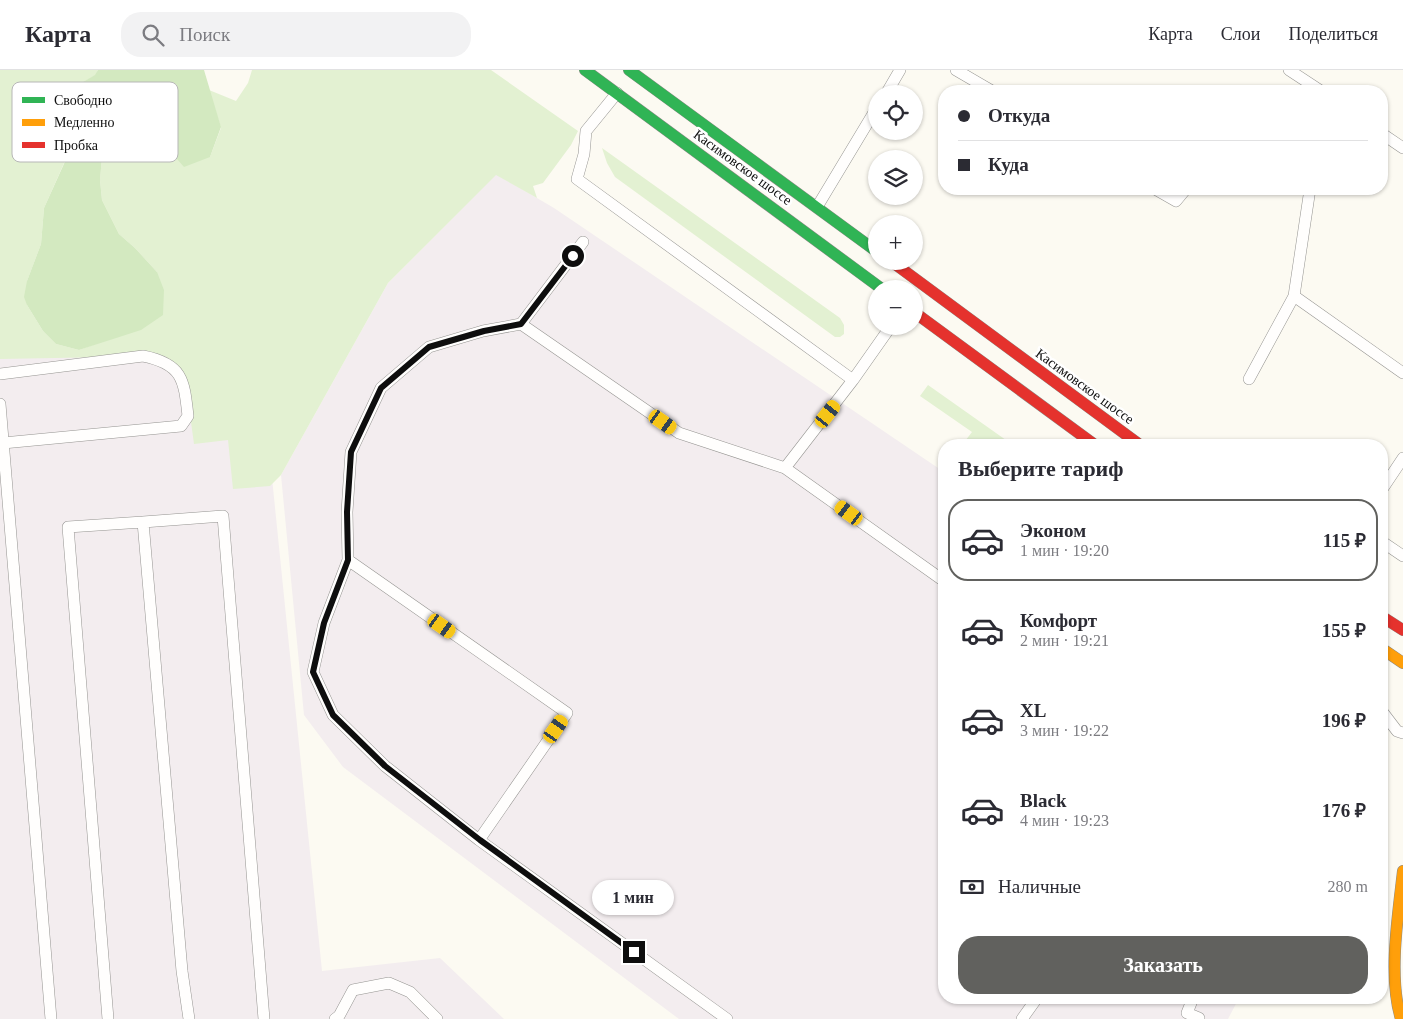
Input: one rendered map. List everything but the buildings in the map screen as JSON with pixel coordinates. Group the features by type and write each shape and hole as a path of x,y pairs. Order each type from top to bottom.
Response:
{"main road":[{"name":"Касимовское шоссе","path":"585,70 617,93 810,219 868,247"},
{"name":"Касимовское шоссе","path":"629,70 810,219 873,280"},
{"name":"Касимовское шоссе","path":"903,270 1132,439"},
{"path":"923,319 1087,439"},
{"path":"1388,620 1403,630"},
{"path":"1388,653 1403,663"},
{"path":"1401,1019 1398,1013 1396,991 1399,906 1403,871"}],"lane":[{"path":"891,85 900,70"},
{"path":"956,70 982,85"},
{"path":"1289,70 1311,85"},
{"path":"617,93 586,131 584,154 577,179 853,380"},
{"path":"810,219 868,122"},
{"path":"1388,138 1403,148"},
{"path":"1166,195 1176,201 1181,195"},
{"path":"1249,379 1294,296 1309,195"},
{"path":"583,242 521,324 484,331 429,347 381,388 351,452 347,512 348,560 324,623 313,672 333,715 385,766 480,840 727,1019"},
{"path":"1294,296 1403,372"},
{"path":"521,324 678,433 785,468 938,577"},
{"path":"785,468 853,380 885,335"},
{"path":"0,374 144,356 161,359 170,365 185,385 188,416 181,426 3,442"},
{"path":"0,404 51,1019"},
{"path":"1388,480 1403,458"},
{"path":"108,1019 68,528 223,516 264,1019"},
{"path":"143,522 182,970 190,1019"},
{"path":"1388,546 1403,556"},
{"path":"348,560 567,713 480,840"},
{"path":"1388,719 1397,731 1403,733"},
{"path":"338,1018 353,990 389,983 410,992 437,1019"},
{"path":"1022,1019 1033,1004"},
{"path":"1191,1004 1187,1013 1199,1018"}],"shaded area":[{"path":"496,174 554,208 938,468 938,1004 1236,1004 1228,1019 679,1019 343,767 304,715 281,475 388,283"},
{"path":"0,354 166,354 271,468 322,971 440,958 504,1019 0,1019"}],"green space":[{"path":"0,70 98,70 96,75 84,82 12,82 12,162 65,162 44,208 41,244 27,281 27,305 43,331 56,344 79,350 107,340 157,272 119,234 102,200 100,180 102,162 178,162 178,153 210,157 221,128 209,90 236,101 248,83 252,70 491,70 578,131 571,145 543,183 533,186 537,198 496,175 388,283 281,475 270,486 233,489 228,440 194,444 185,378 165,356 0,359"},
{"path":"98,70 204,70 221,127 210,157 184,167 178,160 178,82 83,82 95,75"},
{"path":"602,148 840,318 844,325 844,334 840,337 835,337 615,177 607,163"},
{"path":"65,162 102,162 100,180 102,200 119,234 157,272 164,290 163,315 141,330 79,350 56,344 43,331 24,297 27,281 41,244 44,208"},
{"path":"928,385 1004,439 967,439 972,432 920,396"}],"traffic: fast":[{"path":"585,70 870,280"},
{"path":"629,70 868,245"}],"traffic: slow":[{"path":"1388,653 1403,663"},
{"path":"1401,1019 1395,984 1395,946 1403,871"}],"traffic: jam":[{"path":"903,270 1132,439"},
{"path":"923,319 1087,439"},
{"path":"1388,620 1403,630"}],"route":[{"path":"573,256 521,324 484,331 429,347 381,388 351,452 347,512 348,560 324,623 313,672 333,715 385,766 480,840 634,952"}]}
